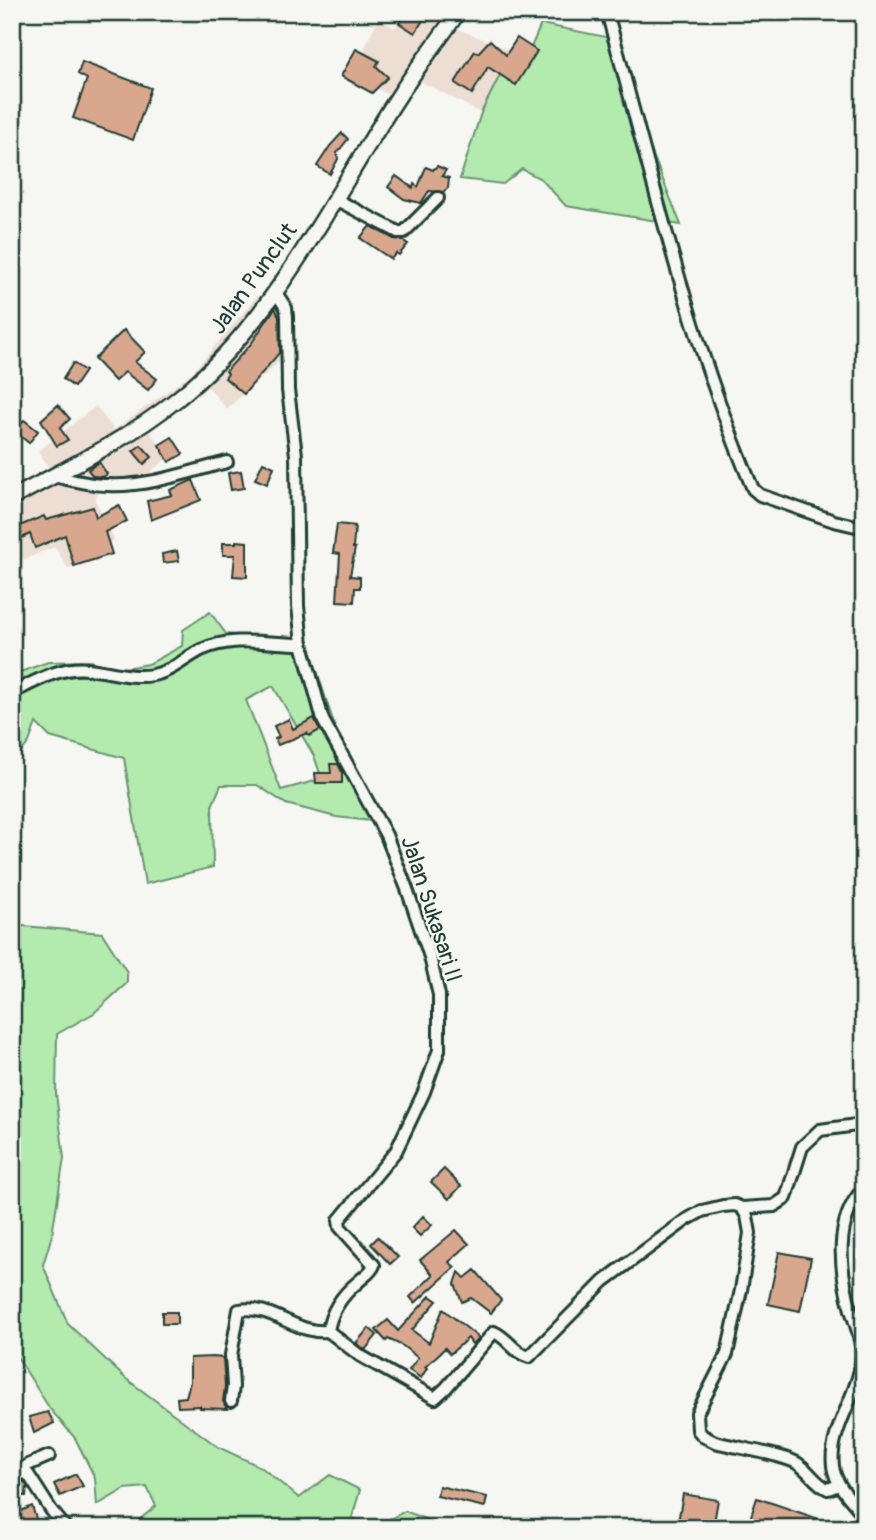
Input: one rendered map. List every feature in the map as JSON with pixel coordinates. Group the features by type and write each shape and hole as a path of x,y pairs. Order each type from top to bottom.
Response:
{"main road":[{"name":"Jalan Punclut","path":"12,498 134,429 176,400 236,343 337,200 400,95 458,12"}],"street":[{"path":"607,12 691,313 722,409 753,489 760,495 834,521 864,528"},
{"path":"337,200 398,232 404,232 438,198"},
{"name":"Jalan Sukasari II","path":"275,291 286,308 287,317 288,390 296,455 298,606 302,644 323,720 386,835 403,878 430,957 439,995 439,1050 420,1102 396,1150 339,1220 340,1227 374,1265 372,1271 337,1303 328,1331"},
{"path":"54,475 109,486 142,483 227,462"},
{"path":"12,693 54,672 86,668 124,676 154,675 201,650 224,642 250,640 302,644"},
{"path":"231,1401 231,1355 239,1310 247,1308 269,1312 307,1331 328,1331 359,1355 435,1398 494,1332 501,1335 519,1354 529,1357 604,1282 686,1220 702,1211 723,1206 774,1206 786,1198 803,1147 820,1130 864,1124"},
{"path":"864,1188 853,1199 842,1234 844,1283 862,1348 858,1376 832,1449 833,1469 839,1485 864,1516"},
{"path":"742,1208 747,1216 750,1233 741,1290 727,1354 697,1413 698,1430 715,1442 794,1462 809,1472 820,1486 828,1489 839,1485"},
{"path":"15,1470 49,1456"},
{"path":"15,1470 31,1478 40,1495 66,1528"}],"shaded area":[{"path":"405,12 454,12 446,24 512,51 481,113 416,79 401,102 352,74 378,19 395,28"},
{"path":"257,296 275,300 286,307 281,360 227,409 208,387 150,432 169,457 138,482 98,492 95,500 114,539 93,558 68,568 55,547 12,564 12,507 58,482 38,451 96,406 114,430 191,374"}],"green space":[{"path":"541,24 606,37 681,225 566,206 541,179 522,169 503,184 460,179 481,113 512,51 527,57"},
{"path":"210,612 226,634 292,641 311,652 347,765 380,822 336,817 286,804 257,785 221,785 212,806 213,867 145,884 124,758 50,737 36,723 29,742 12,764 12,675 48,662 89,661 118,669 149,664 182,646 183,630","holes":["273,686 314,756 322,779 281,790 246,700"]},
{"path":"12,925 102,933 127,972 127,983 94,1013 57,1034 56,1094 64,1158 52,1235 43,1265 68,1324 125,1378 218,1447 261,1467 299,1498 330,1475 360,1490 352,1518 377,1526 405,1511 454,1528 138,1528 134,1524 156,1506 147,1487 125,1489 97,1505 95,1478 75,1438 50,1409 12,1349"}],"building":[{"path":"406,12 428,12 415,33 399,23"},
{"path":"517,38 537,51 516,85 488,67 472,94 455,83 475,51 478,53 490,40 506,55"},
{"path":"356,49 379,61 376,66 388,77 372,93 341,76"},
{"path":"82,62 151,88 133,140 73,118 87,79 78,74"},
{"path":"342,133 348,139 337,153 338,159 330,174 317,166"},
{"path":"437,166 446,170 442,176 449,178 448,188 443,192 429,191 421,203 404,199 388,187 396,176 413,188 414,184 418,187 426,167 433,170"},
{"path":"370,226 408,244 399,255 396,253 391,259 360,238"},
{"path":"275,308 279,317 280,352 244,394 225,378 228,374 226,371 251,344"},
{"path":"124,330 145,352 135,362 157,379 148,390 125,372 115,381 94,359"},
{"path":"73,363 85,371 74,387 63,379"},
{"path":"58,405 70,419 60,428 68,440 57,446 41,420"},
{"path":"24,420 38,431 29,443 14,431"},
{"path":"172,437 183,454 169,462 159,445"},
{"path":"141,445 152,457 144,464 133,451"},
{"path":"99,462 107,474 103,477 93,476 88,470"},
{"path":"263,462 274,467 267,484 255,479"},
{"path":"241,471 244,488 231,490 228,473"},
{"path":"193,480 201,500 151,520 147,501 172,495 170,490"},
{"path":"119,505 127,521 105,532 112,554 74,566 65,535 35,548 30,534 12,543 12,529 44,516 46,520 93,507 96,517"},
{"path":"337,524 355,526 355,548 350,576 360,577 360,588 355,588 354,602 337,601 340,554 333,553"},
{"path":"247,542 247,577 233,576 235,555 223,555 223,543"},
{"path":"177,551 179,561 163,563 162,554"},
{"path":"314,718 320,730 278,745 275,739 279,737 274,726 289,719 293,729"},
{"path":"330,764 338,764 342,772 342,783 316,783 315,773 331,773"},
{"path":"444,1169 461,1186 449,1199 431,1182"},
{"path":"423,1216 432,1225 420,1236 412,1228"},
{"path":"456,1230 469,1244 449,1262 455,1267 415,1303 410,1297 433,1275 420,1260"},
{"path":"378,1237 398,1257 390,1264 371,1244"},
{"path":"779,1252 811,1258 800,1311 768,1304"},
{"path":"475,1270 501,1300 491,1313 471,1298 462,1302 455,1284 459,1272 465,1278"},
{"path":"430,1296 437,1301 412,1330 429,1343 443,1309 479,1338 472,1344 468,1338 450,1354 445,1348 425,1367 427,1368 421,1378 409,1370 418,1358 403,1346 388,1339 386,1341 376,1330 388,1320 398,1331"},
{"path":"162,1312 177,1312 177,1324 162,1324"},
{"path":"369,1328 377,1335 365,1350 356,1343"},
{"path":"190,1358 223,1358 223,1401 227,1409 178,1407 177,1398 186,1397 190,1382"},
{"path":"48,1412 54,1423 34,1433 29,1417"},
{"path":"76,1474 83,1486 60,1496 54,1484"},
{"path":"14,1480 23,1481 27,1486 26,1496 14,1496"},
{"path":"439,1486 487,1497 485,1507 437,1496"},
{"path":"683,1494 718,1500 713,1528 677,1528"},
{"path":"757,1498 822,1520 819,1528 747,1528"},
{"path":"32,1506 39,1528 12,1528 12,1515"}]}
